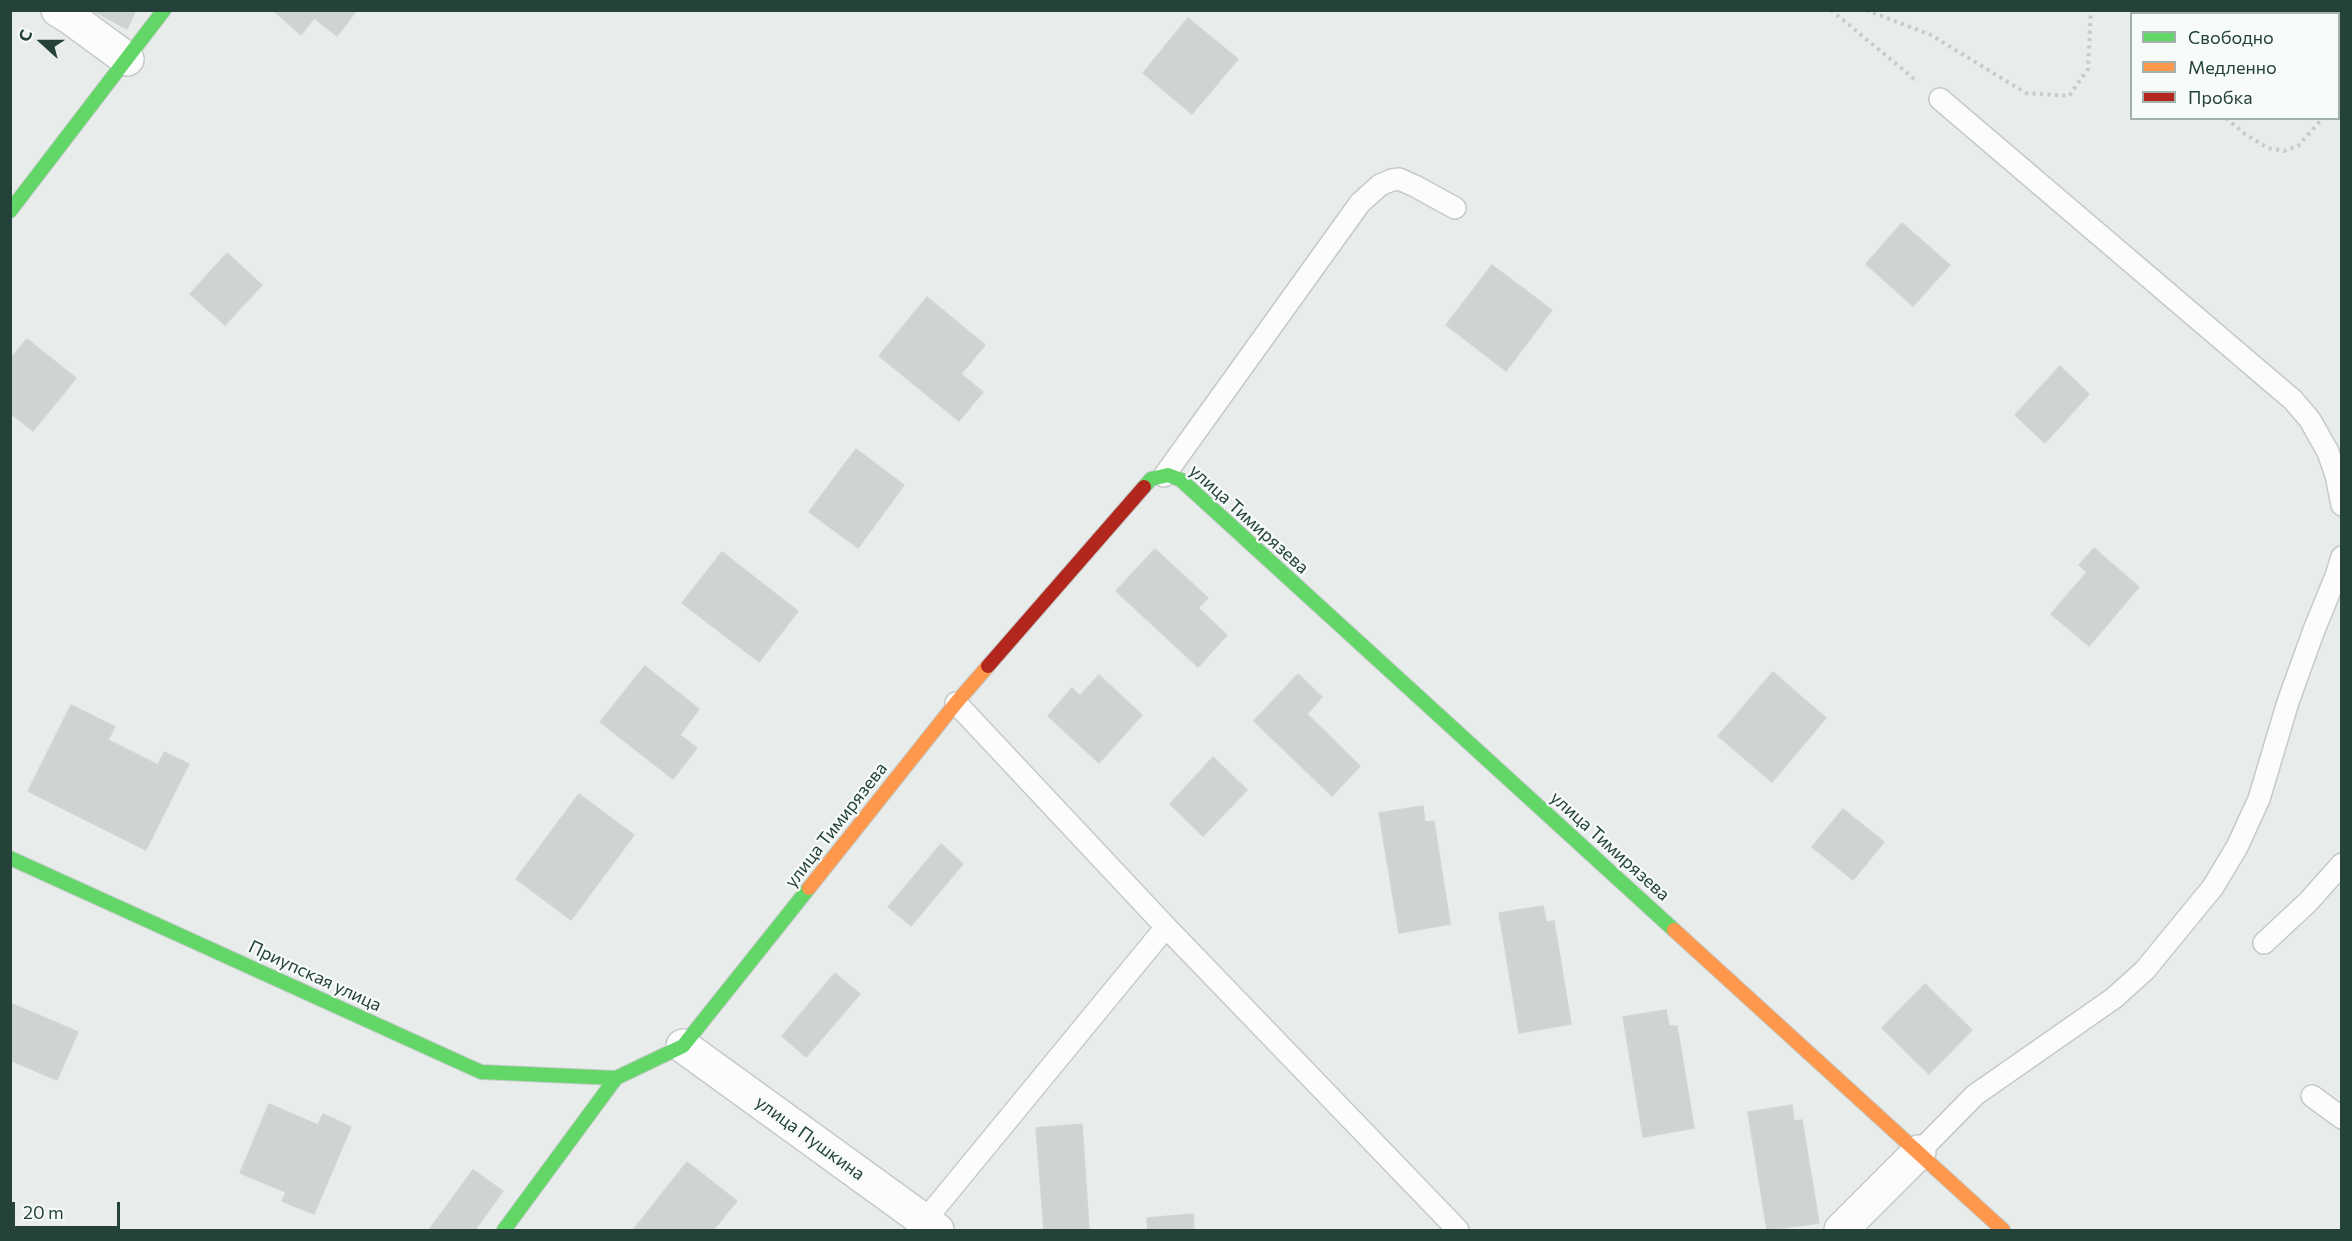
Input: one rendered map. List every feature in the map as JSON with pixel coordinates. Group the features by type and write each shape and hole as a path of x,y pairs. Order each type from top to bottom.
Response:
{"street":[{"path":"58,10 127,59"},
{"path":"10,211 164,10"},
{"name":"улица Тимирязева","path":"504,1230 616,1078 683,1046 956,703 1151,479 1173,476 1181,480 2003,1230"},
{"name":"Приупская улица","path":"10,858 480,1072 616,1078"},
{"name":"улица Пушкина","path":"683,1046 926,1227"},
{"path":"1841,1230 1919,1152"}],"lane":[{"path":"1940,99 2293,400 2310,420 2328,452 2342,505"},
{"path":"1164,476 1360,203 1380,185 1399,179 1455,208"},
{"path":"1919,1152 1955,1113 1982,1090 2114,998 2145,970 2212,887 2238,847 2259,799 2288,702 2342,557"},
{"path":"956,703 1166,927 1458,1230"},
{"path":"2264,944 2308,902 2342,864"},
{"path":"926,1227 1166,927"},
{"path":"2312,1096 2342,1118"}],"path":[{"path":"1831,10 1940,99"},
{"path":"1866,10 1931,35 2026,93 2069,96 2088,69 2091,10"},
{"path":"2228,120 2245,134 2268,148 2284,151 2298,146 2321,120"}],"building":[{"path":"92,10 136,10 127,29"},
{"path":"273,10 357,10 337,36 314,18 301,35"},
{"path":"2204,10 2279,10 2280,12 2206,12"},
{"path":"1188,18 1238,59 1192,114 1143,73"},
{"path":"1902,223 1950,265 1913,306 1866,264"},
{"path":"227,253 262,285 225,325 190,294"},
{"path":"1492,265 1552,310 1506,371 1446,325"},
{"path":"927,297 985,345 961,374 983,392 959,421 879,356"},
{"path":"27,339 76,378 33,431 10,413 10,359"},
{"path":"2060,366 2089,394 2045,443 2015,415"},
{"path":"856,449 904,485 858,548 809,512"},
{"path":"2094,548 2139,587 2089,646 2051,614 2087,572 2079,565"},
{"path":"1155,549 1208,598 1198,608 1227,635 1198,667 1116,591"},
{"path":"722,552 798,611 759,662 682,603"},
{"path":"645,666 699,709 680,735 697,748 673,779 600,722"},
{"path":"1773,672 1826,718 1772,782 1718,736"},
{"path":"1298,674 1322,697 1307,714 1360,766 1332,796 1254,721"},
{"path":"1099,675 1142,715 1099,763 1048,716 1072,688 1080,696"},
{"path":"71,705 115,727 108,740 158,765 164,752 189,764 146,850 28,791"},
{"path":"1213,757 1247,790 1203,836 1170,804"},
{"path":"579,794 634,835 571,920 516,879"},
{"path":"1423,806 1425,822 1434,821 1450,924 1399,933 1379,813"},
{"path":"1843,809 1884,842 1853,880 1812,847"},
{"path":"941,844 963,864 911,926 888,907"},
{"path":"1543,906 1546,922 1554,921 1571,1024 1519,1033 1499,913"},
{"path":"835,973 860,994 806,1057 782,1036"},
{"path":"1925,984 1972,1030 1929,1074 1882,1028"},
{"path":"10,1003 78,1032 57,1080 10,1060"},
{"path":"1666,1010 1669,1026 1677,1026 1694,1128 1643,1137 1623,1017"},
{"path":"269,1104 318,1125 323,1114 351,1127 314,1214 282,1201 286,1192 240,1173"},
{"path":"1792,1105 1794,1121 1802,1120 1819,1223 1767,1230 1748,1112"},
{"path":"1082,1124 1089,1230 1044,1230 1036,1128"},
{"path":"687,1162 737,1201 713,1230 635,1230 634,1229"},
{"path":"473,1170 503,1191 475,1230 429,1230"},
{"path":"1193,1214 1194,1230 1148,1230 1147,1218"}],"traffic: fast":[{"path":"10,211 164,10"},
{"path":"1144,487 1151,479 1168,475 1181,480 1674,930"},
{"path":"10,858 481,1072 616,1078"},
{"path":"504,1230 616,1078 683,1046 809,888"}],"traffic: slow":[{"path":"809,888 988,666"},
{"path":"1674,930 2003,1230"}],"traffic: jam":[{"path":"988,666 1144,487"}]}
